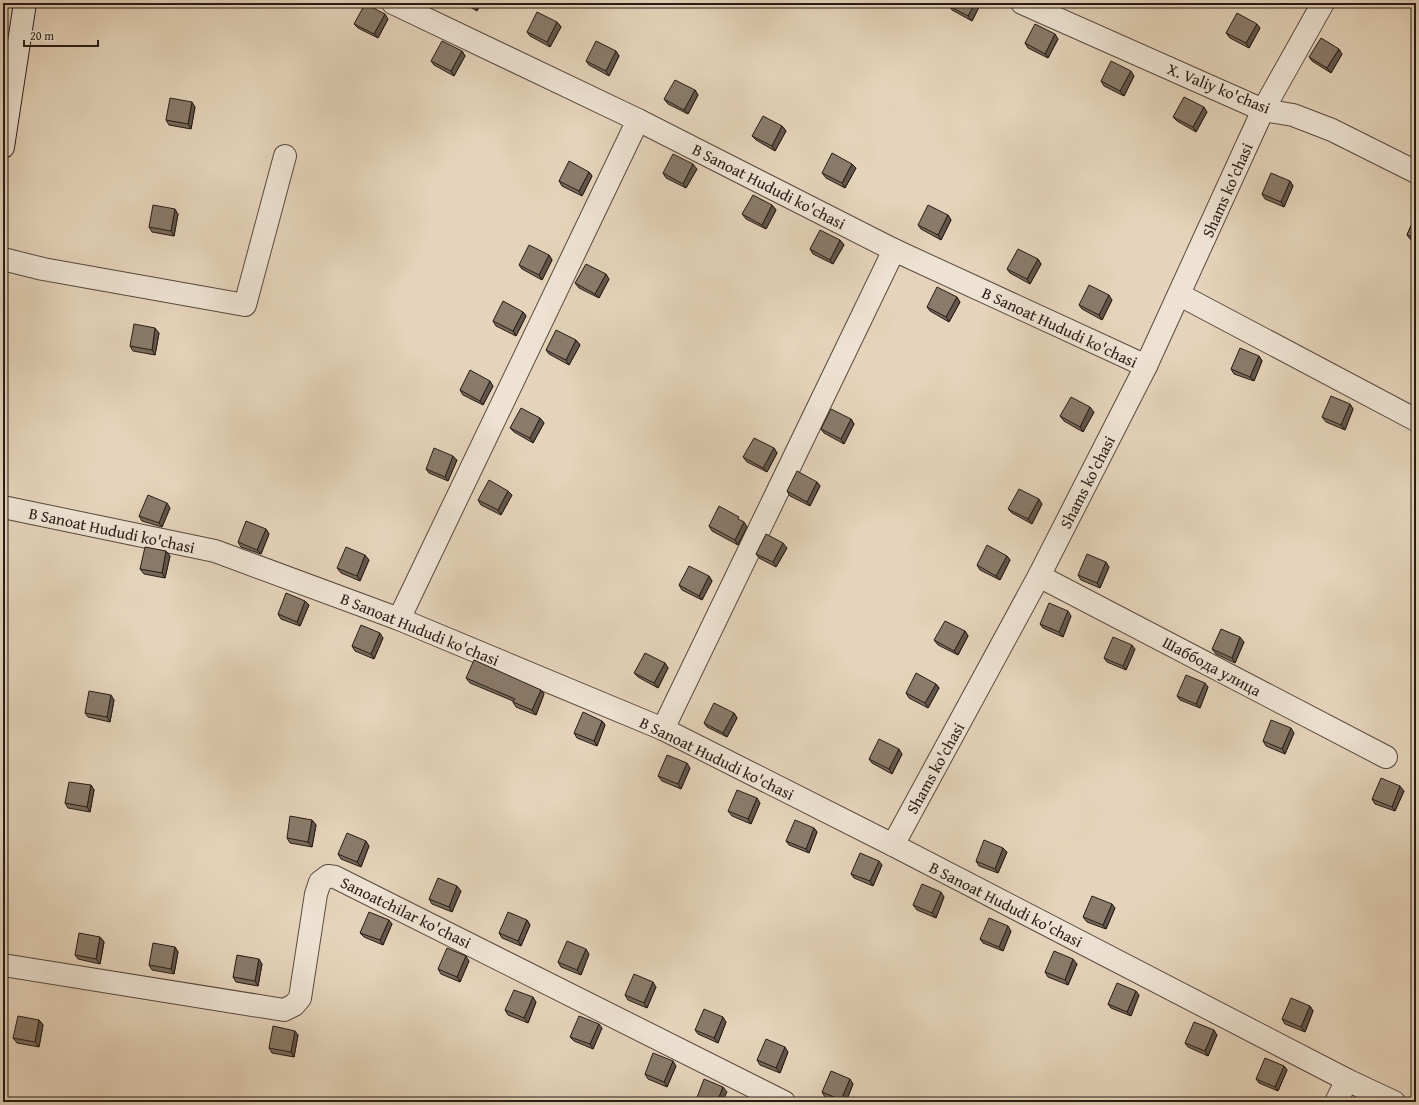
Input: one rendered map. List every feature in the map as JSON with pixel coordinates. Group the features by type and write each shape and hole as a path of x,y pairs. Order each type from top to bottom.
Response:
{"street":[{"path":"3,147 24,3"},
{"name":"B Sanoat Hududi ko'chasi","path":"393,3 638,120 894,250 1146,366"},
{"name":"X. Valiy ko'chasi","path":"1022,3 1263,110 1293,115 1332,130 1416,172"},
{"name":"Shams ko'chasi","path":"893,845 1039,576 1146,366 1180,295 1263,110 1323,3"},
{"path":"399,619 638,120"},
{"path":"3,259 43,269 245,305 285,156"},
{"path":"663,729 894,250"},
{"path":"1180,295 1416,420"},
{"name":"B Sanoat Hududi ko'chasi","path":"3,508 215,551 399,619 663,729 893,845 1347,1080 1394,1102"},
{"name":"Шаббода улица","path":"1039,576 1386,757"},
{"name":"Sanoatchilar ko'chasi","path":"3,965 284,1010 294,1005 300,998 316,894 320,882 328,876 335,877 784,1102"},
{"path":"1336,1102 1347,1080"}],"building":[{"path":"468,3 475,3 474,6"},
{"path":"950,3 975,3 968,16 949,6"},
{"path":"365,4 385,14 374,34 354,24"},
{"path":"537,12 557,22 547,42 527,32"},
{"path":"1237,13 1257,24 1246,43 1226,33"},
{"path":"1035,24 1055,34 1045,54 1025,43"},
{"path":"1321,38 1339,49 1327,68 1309,57"},
{"path":"442,41 462,51 451,71 431,61"},
{"path":"596,41 616,51 606,71 586,61"},
{"path":"1111,61 1131,71 1120,91 1101,81"},
{"path":"675,80 695,90 684,110 664,99"},
{"path":"1184,97 1204,107 1193,127 1173,117"},
{"path":"170,98 192,102 188,124 166,120"},
{"path":"763,116 782,126 772,146 752,136"},
{"path":"832,153 852,164 842,183 822,173"},
{"path":"673,154 693,164 683,184 663,173"},
{"path":"569,161 589,172 579,191 559,181"},
{"path":"1271,173 1290,181 1281,202 1262,194"},
{"path":"753,195 772,205 762,225 742,214"},
{"path":"153,205 175,209 171,231 149,227"},
{"path":"928,205 948,215 938,235 918,225"},
{"path":"1416,214 1416,238 1407,235"},
{"path":"820,230 840,240 830,260 810,249"},
{"path":"529,245 549,255 539,275 519,265"},
{"path":"1018,249 1038,259 1027,279 1007,269"},
{"path":"586,264 606,274 595,294 575,283"},
{"path":"1089,285 1109,295 1099,315 1079,305"},
{"path":"937,287 957,297 946,317 927,307"},
{"path":"503,301 523,312 513,331 493,321"},
{"path":"134,324 155,328 152,350 130,346"},
{"path":"556,330 576,340 566,360 546,350"},
{"path":"1240,348 1259,356 1250,377 1231,369"},
{"path":"470,370 490,381 480,401 460,390"},
{"path":"1331,396 1350,404 1341,425 1322,417"},
{"path":"1071,397 1090,407 1080,427 1060,416"},
{"path":"521,408 540,418 530,438 510,428"},
{"path":"831,409 851,419 841,439 821,429"},
{"path":"754,438 774,448 763,468 743,457"},
{"path":"434,448 453,456 445,477 426,469"},
{"path":"797,471 817,482 807,502 787,491"},
{"path":"489,480 508,491 498,510 478,500"},
{"path":"1019,489 1039,499 1028,519 1008,509"},
{"path":"148,495 167,503 159,523 139,516"},
{"path":"719,506 739,517 738,519 744,522 735,540 709,526"},
{"path":"246,521 266,529 257,550 238,542"},
{"path":"766,534 783,543 773,562 756,554"},
{"path":"987,545 1007,556 996,576 977,565"},
{"path":"145,547 166,551 162,573 140,569"},
{"path":"346,547 365,555 357,576 337,568"},
{"path":"1087,554 1106,562 1097,583 1078,575"},
{"path":"689,566 709,576 699,596 679,585"},
{"path":"286,593 305,601 297,622 278,614"},
{"path":"1049,603 1068,611 1059,632 1040,624"},
{"path":"945,621 965,631 954,651 934,640"},
{"path":"361,625 380,633 371,654 352,646"},
{"path":"1221,629 1240,637 1232,658 1212,649"},
{"path":"1113,637 1132,645 1123,666 1104,658"},
{"path":"645,653 665,663 654,683 634,673"},
{"path":"474,660 541,690 532,710 513,702 515,699 466,678"},
{"path":"916,673 936,684 925,703 906,693"},
{"path":"1186,675 1205,683 1196,704 1177,696"},
{"path":"89,691 111,695 107,717 85,713"},
{"path":"714,703 734,713 723,733 704,723"},
{"path":"583,712 602,721 594,741 574,733"},
{"path":"1271,720 1291,728 1282,749 1263,741"},
{"path":"879,739 899,749 889,769 869,759"},
{"path":"667,755 687,763 678,784 658,776"},
{"path":"1381,778 1400,786 1392,807 1372,799"},
{"path":"69,782 91,785 87,807 65,803"},
{"path":"737,790 757,798 748,819 728,811"},
{"path":"290,816 312,820 308,842 287,838"},
{"path":"795,820 814,828 806,849 786,841"},
{"path":"347,833 366,841 357,862 338,854"},
{"path":"984,840 1003,848 995,869 976,861"},
{"path":"860,853 879,861 870,881 851,874"},
{"path":"438,878 457,886 449,907 429,899"},
{"path":"922,884 941,892 932,913 913,905"},
{"path":"1092,896 1112,904 1103,925 1083,917"},
{"path":"369,912 389,920 380,940 360,933"},
{"path":"508,912 527,920 518,941 499,933"},
{"path":"989,918 1008,926 999,947 980,939"},
{"path":"79,933 100,937 96,959 75,955"},
{"path":"567,941 586,949 577,970 558,962"},
{"path":"153,943 175,947 171,969 149,965"},
{"path":"447,948 466,956 457,977 438,969"},
{"path":"1054,951 1073,959 1065,980 1045,972"},
{"path":"237,955 259,959 255,981 233,977"},
{"path":"634,974 653,982 644,1003 625,995"},
{"path":"1117,983 1136,991 1127,1012 1108,1004"},
{"path":"514,990 533,997 524,1018 505,1010"},
{"path":"1291,998 1310,1006 1301,1027 1282,1019"},
{"path":"704,1009 723,1017 714,1038 695,1030"},
{"path":"18,1016 39,1020 35,1042 13,1038"},
{"path":"579,1016 599,1024 590,1044 570,1037"},
{"path":"1194,1022 1214,1030 1205,1051 1185,1043"},
{"path":"273,1026 295,1031 291,1052 269,1048"},
{"path":"766,1039 785,1047 776,1068 757,1060"},
{"path":"653,1053 673,1061 664,1082 645,1074"},
{"path":"1265,1058 1284,1066 1275,1087 1256,1079"},
{"path":"831,1071 850,1079 841,1100 822,1092"},
{"path":"704,1079 723,1087 717,1102 700,1102 696,1100"}]}
